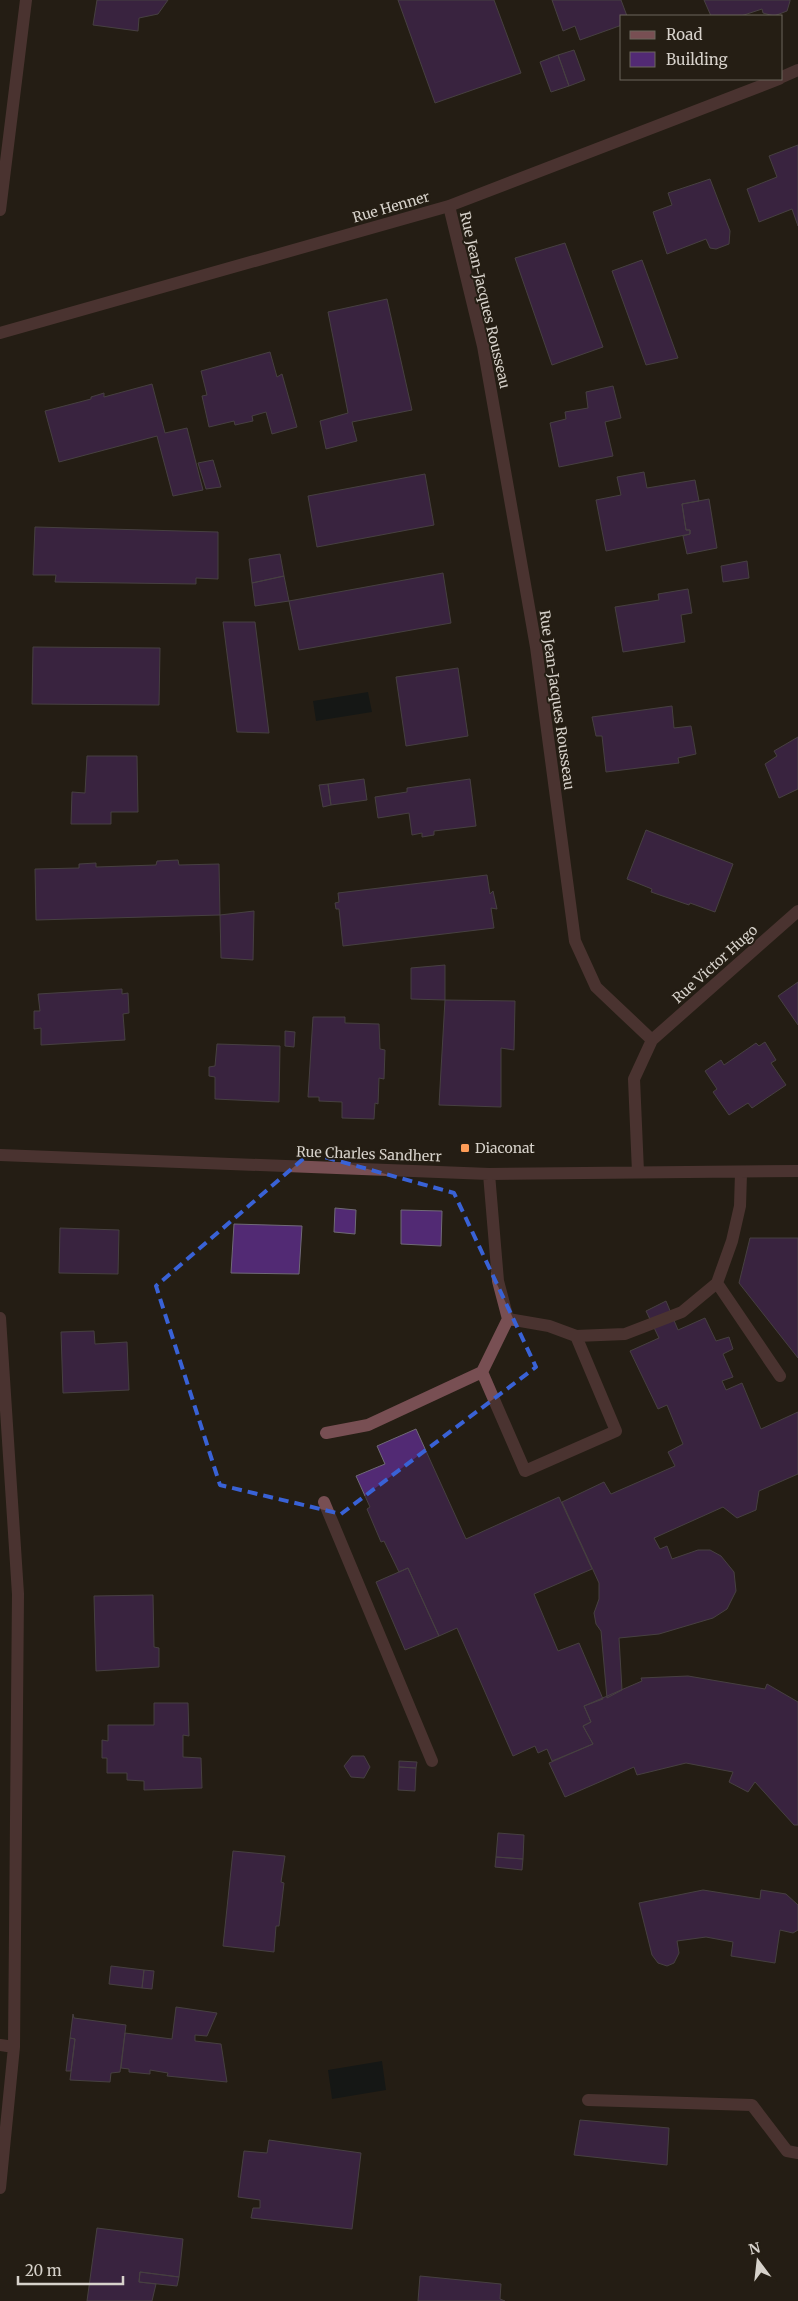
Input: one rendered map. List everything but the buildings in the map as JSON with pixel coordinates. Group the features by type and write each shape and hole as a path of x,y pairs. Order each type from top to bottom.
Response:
{"street":[{"path":"0,210 26,0"},
{"name":"Rue Henner","path":"783,77 798,70"},
{"name":"Rue Henner","path":"0,333 449,206 775,80"},
{"name":"Rue Jean-Jacques Rousseau","path":"449,206 483,346 536,647 575,941 596,987 652,1040"},
{"name":"Rue Victor Hugo","path":"652,1040 798,911"},
{"path":"638,1172 634,1079 652,1040"},
{"name":"Rue Charles Sandherr","path":"0,1155 489,1174 798,1171"},
{"path":"508,1319 549,1326 576,1336 625,1334 682,1312 717,1282 732,1241 740,1206 741,1173"},
{"path":"326,1433 368,1425 482,1372 508,1319 498,1281 489,1174"},
{"path":"717,1282 780,1376"},
{"path":"0,1318 18,1594 14,2047 0,2188"},
{"path":"482,1372 524,1471 616,1431 576,1336"},
{"path":"324,1502 432,1761"},
{"path":"0,2045 14,2047"},
{"path":"588,2100 752,2105 787,2151 798,2153"}],"highlighted area":[{"path":"310,1153 454,1193 536,1367 341,1514 220,1485 156,1286"}],"shaded area":[{"path":"368,692 372,712 316,721 313,701"},
{"path":"382,2061 386,2090 332,2099 328,2070"}],"place":[{"name":"Diaconat","path":"465,1148"}]}
